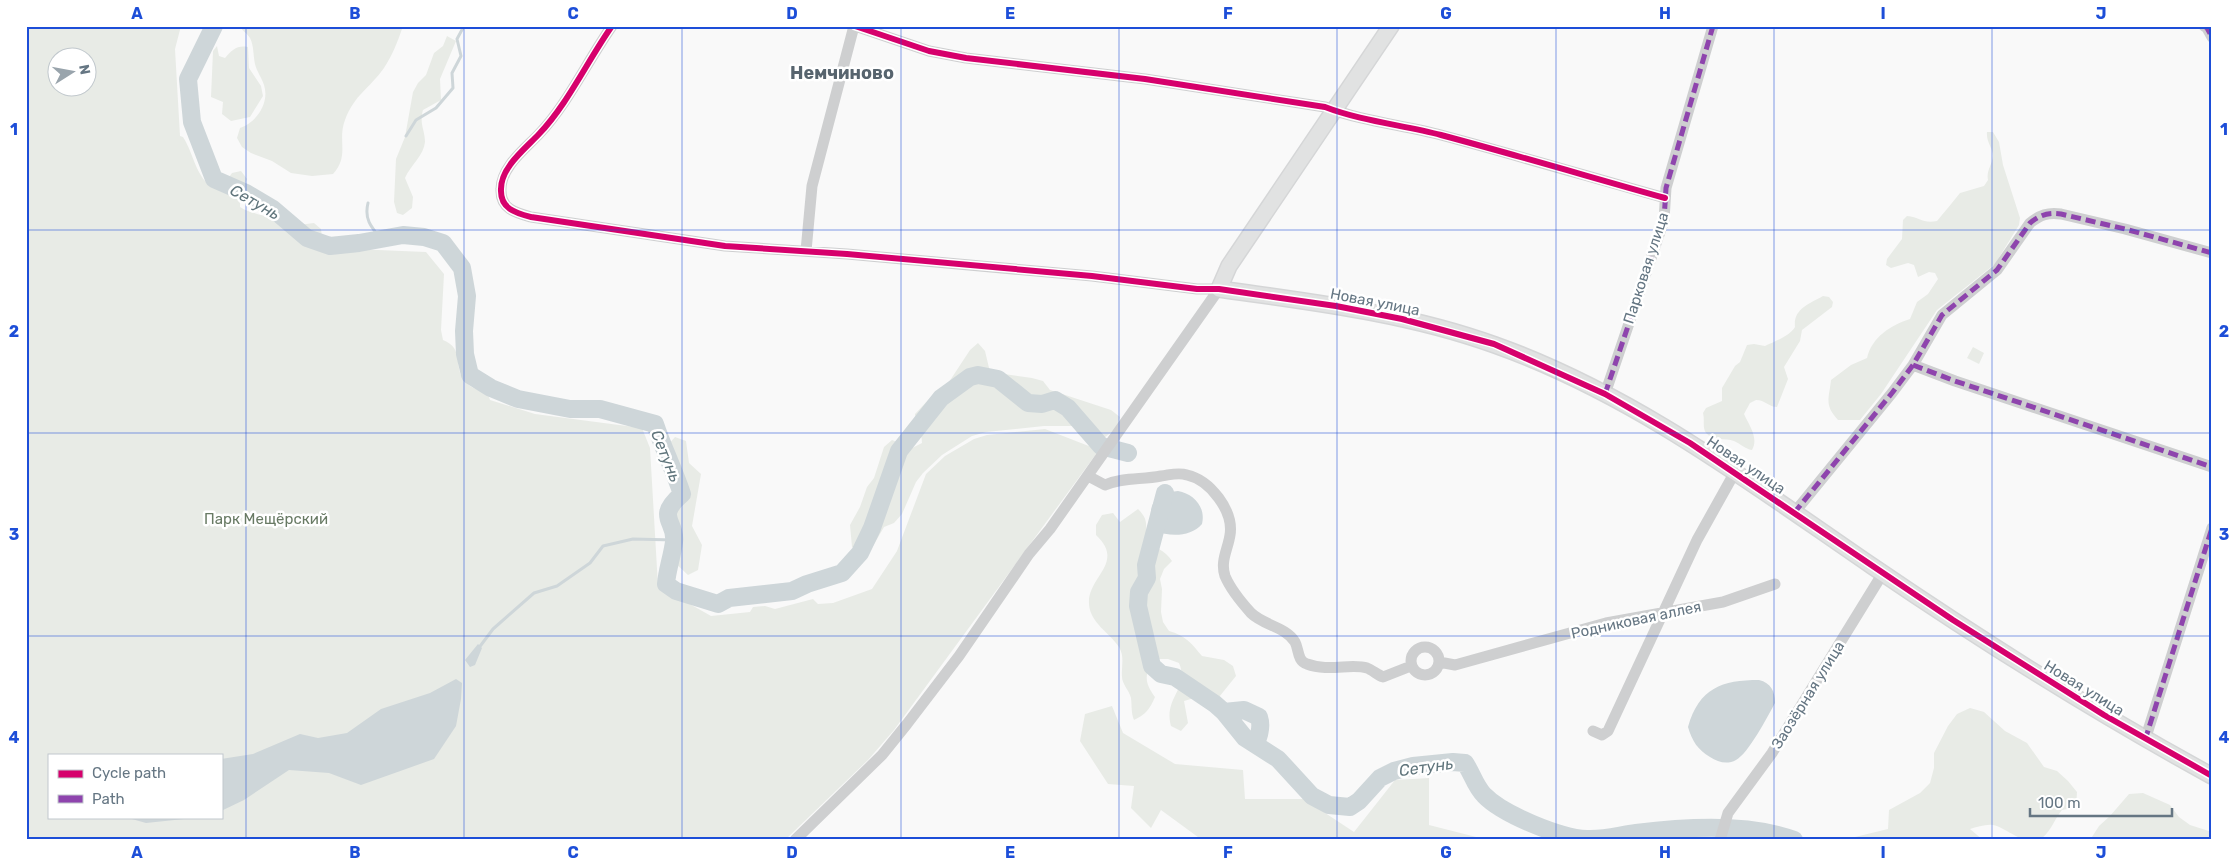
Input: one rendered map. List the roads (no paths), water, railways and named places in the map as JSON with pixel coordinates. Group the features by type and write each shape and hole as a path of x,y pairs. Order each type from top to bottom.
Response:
{"street":[{"path":"612,26 550,120 510,166 501,189 502,200 512,212 531,217 725,246 806,251 1092,276 1197,289 1219,289"},
{"path":"806,251 812,186 854,26 876,30 929,51 966,58 1145,78 1326,107 1334,111 1401,125 1476,144 1665,198"},
{"path":"795,840 882,755 959,656 1029,554 1050,529 1088,476 1219,289 1229,266 1391,26"},
{"name":"Парковая улица","path":"1604,394 1664,220 1666,188 1713,26"},
{"path":"2204,26 2208,28 2212,37"},
{"path":"1794,512 1892,394 1913,365 1942,315 1998,270 2030,223 2044,214 2061,214 2107,224 2212,254"},
{"name":"Новая улица","path":"1219,289 1336,306 1402,319 1462,335 1526,357 1604,394 1682,438 1991,644 2145,740 2212,776"},
{"path":"1913,365 1964,384 2212,467"},
{"path":"1592,730 1602,735 1608,731 1697,540 1734,472"},
{"path":"1088,476 1105,485 1115,480 1175,473 1188,475 1203,482 1217,497 1229,519 1230,534 1223,565 1225,576 1253,615 1289,635 1295,642 1300,659 1304,664 1328,669 1367,668 1383,677 1411,666"},
{"path":"2145,740 2212,528"},
{"name":"Заозёрная улица","path":"1720,840 1728,813 1782,738 1883,573"},
{"name":"Родниковая аллея","path":"1439,662 1455,665 1606,623 1723,602 1775,584"},
{"path":"1425,646 1435,651 1439,662 1438,668 1429,675 1418,674 1411,666 1411,655 1420,647 1425,646"}],"waterway":[{"name":"Сетунь","path":"214,26 188,79 192,122 214,179 246,193 273,209 307,238 330,246 403,235 424,237 443,243 462,268 467,296 464,331 465,354 470,375 491,388 518,399 570,409 600,409 655,424 682,494 669,509 668,514 673,529 674,542 666,584 676,591 718,604 729,598 792,591 807,584 842,573 860,553 872,528 899,451 941,398 970,377 978,375 998,379 1028,403 1042,404 1055,400 1068,408 1101,446 1128,453"},
{"path":"406,136 416,120 436,108 453,88 452,73 461,56 457,39 464,26"},
{"path":"368,203 367,214 369,222 381,239"},
{"name":"Сетунь","path":"1165,493 1146,565 1147,578 1139,592 1138,606 1152,666 1161,674 1175,677 1215,704 1245,738 1278,759 1312,796 1329,805 1350,807 1359,801 1380,778 1394,771 1413,766 1453,762 1465,763 1476,784 1492,802 1532,824 1576,838 1600,839 1654,831 1716,828 1757,831 1794,840"},
{"path":"478,649 493,629 534,593 557,586 590,563 603,546 633,539 674,540"},
{"path":"1224,712 1244,710 1259,717 1260,730 1256,743"}],"district":[{"name":"Немчиново","path":"842,73"}],"park label":[{"name":"Парк Мещёрский","path":"266,519"}]}
